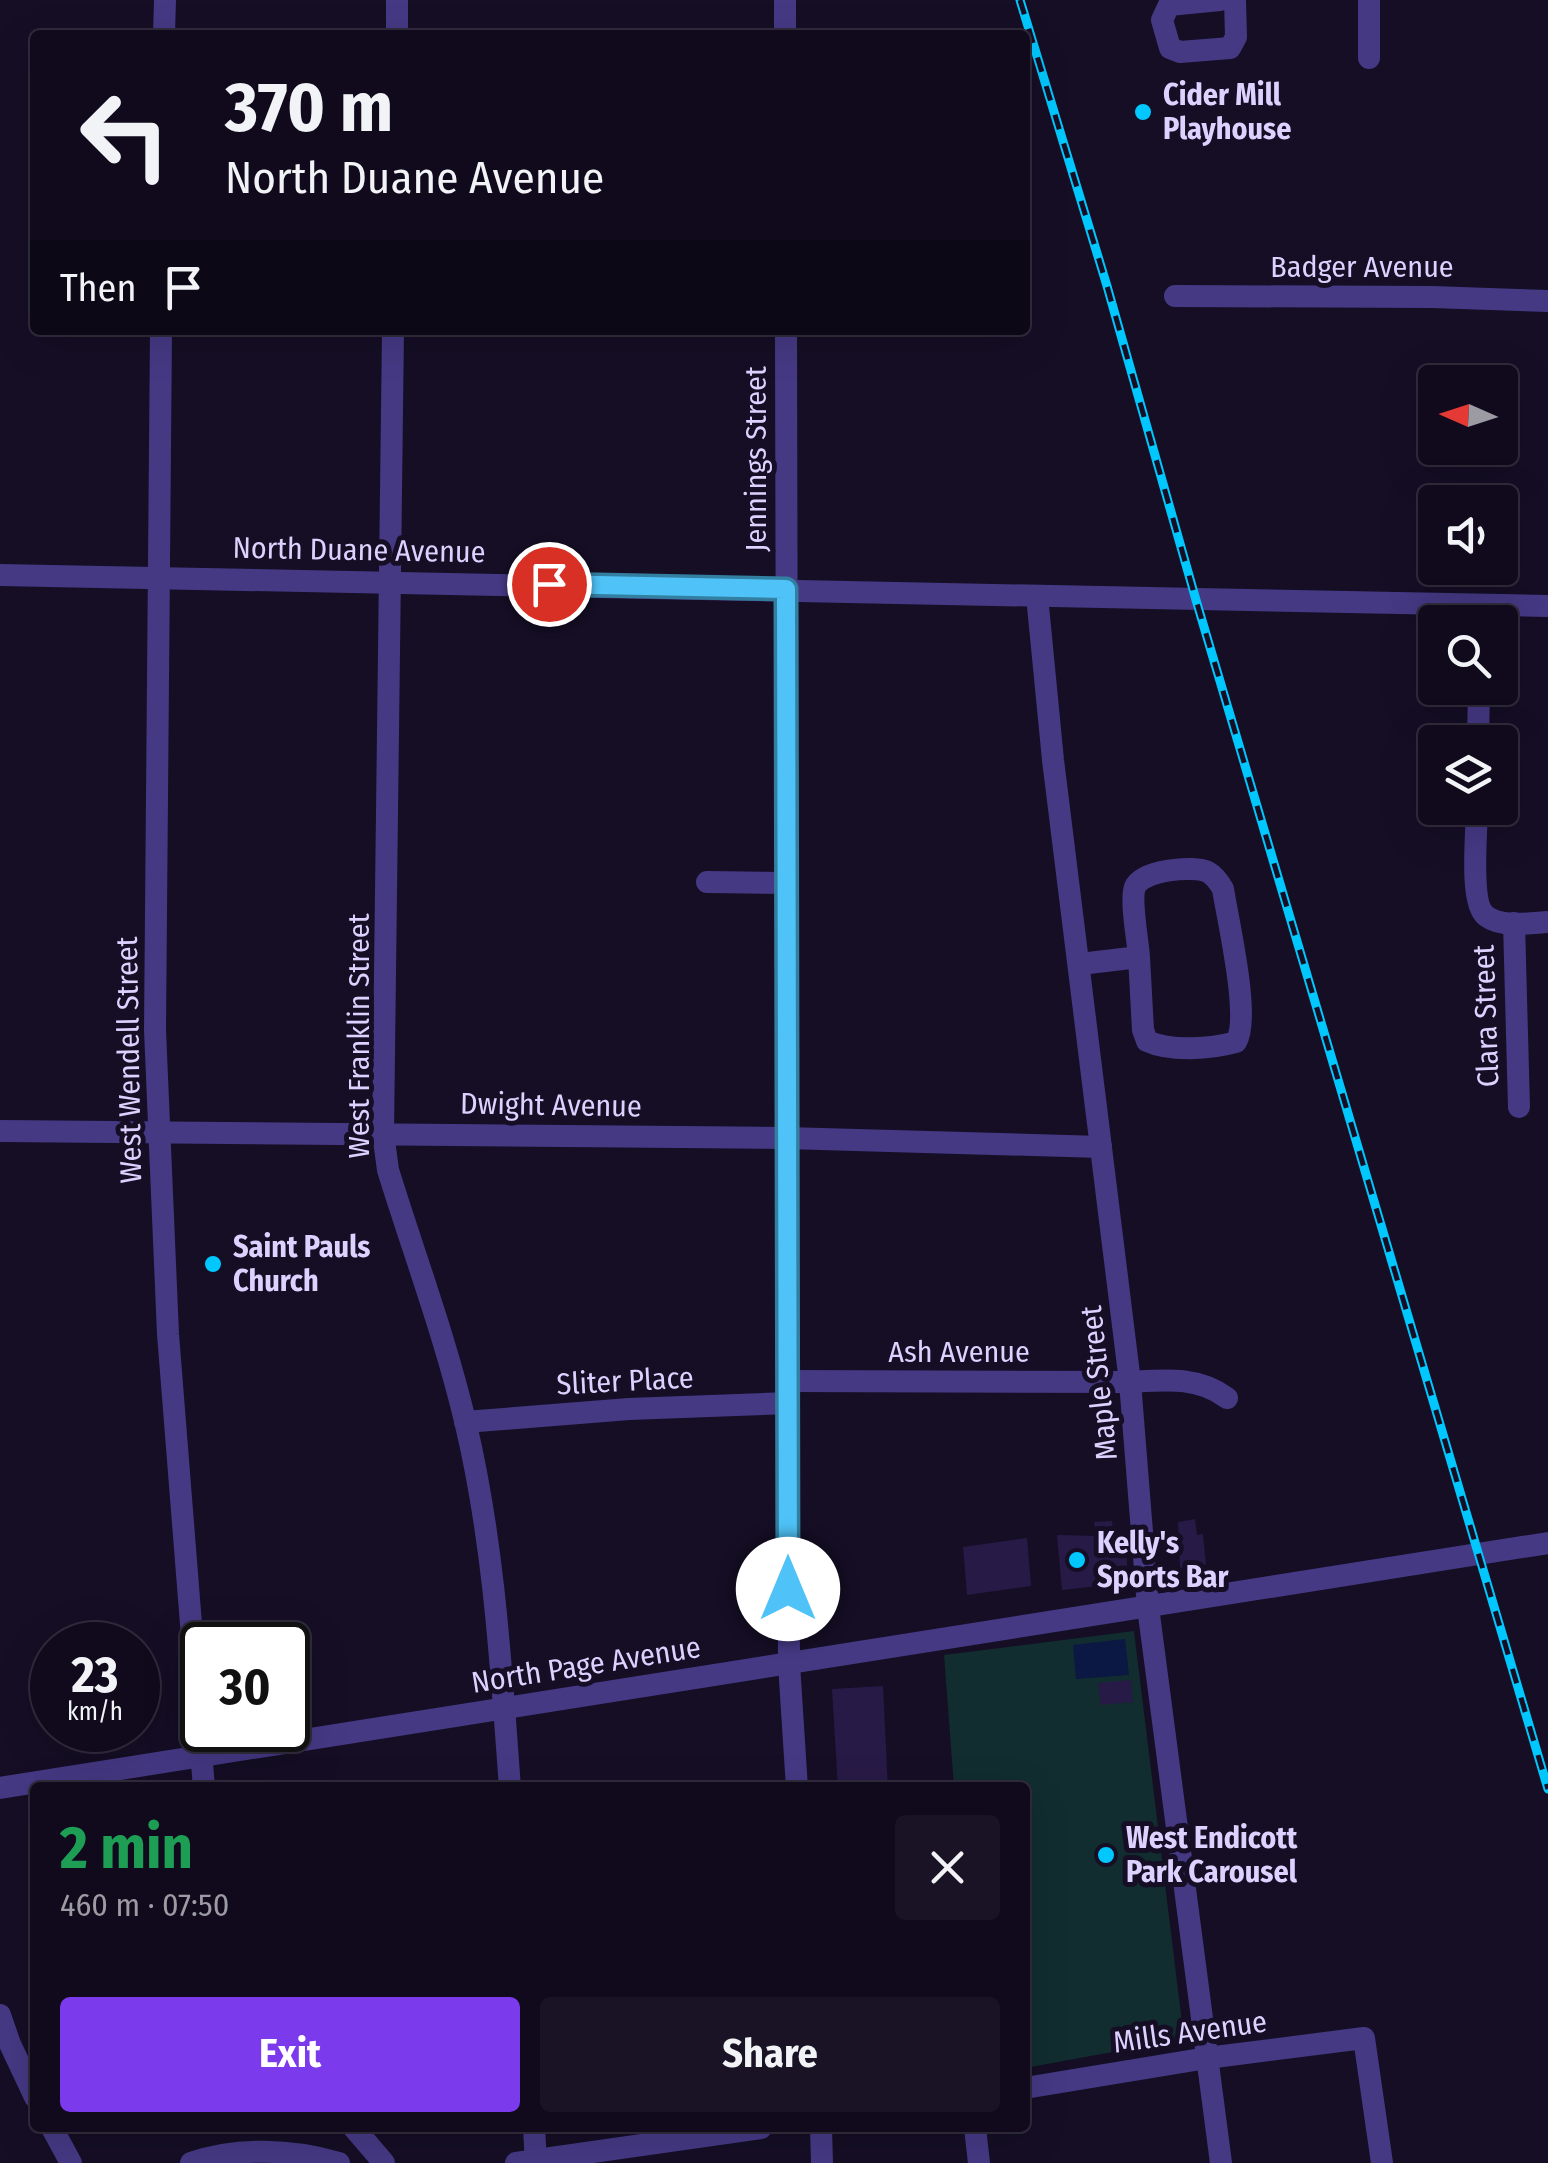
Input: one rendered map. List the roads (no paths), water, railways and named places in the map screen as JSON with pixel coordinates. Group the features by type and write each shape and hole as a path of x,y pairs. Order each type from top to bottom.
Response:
{"street":[{"path":"164,30 165,0"},
{"path":"396,30 397,0"},
{"path":"785,0 785,30"},
{"path":"1220,0 1168,4 1162,20 1170,48 1180,52 1230,48 1236,38 1235,0"},
{"path":"1369,0 1369,58"},
{"name":"Badger Avenue","path":"1175,296 1548,301"},
{"name":"West Wendell Street","path":"161,335 158,1132 168,1334 203,1782"},
{"name":"West Franklin Street","path":"394,335 383,1133 388,1170 465,1422 496,1597 510,1782"},
{"name":"Jennings Street","path":"786,335 789,1664 798,1782"},
{"name":"North Duane Avenue","path":"0,575 786,589 1196,600 1418,611"},
{"name":"Maple Street","path":"1037,596 1053,760 1130,1382 1148,1607 1222,2163"},
{"name":"North Duane Avenue","path":"1518,610 1548,606"},
{"path":"1478,825 1476,888 1485,916 1514,923 1548,922"},
{"path":"1204,869 1215,876 1223,889 1240,998 1243,1032 1236,1042 1219,1047 1158,1046 1147,1040 1143,1030 1139,957 1134,889 1140,879 1153,872 1204,869"},
{"path":"707,882 788,884"},
{"name":"Clara Street","path":"1514,923 1519,1108"},
{"path":"1080,964 1139,957"},
{"name":"Dwight Avenue","path":"0,1131 786,1138 1102,1147"},
{"name":"Ash Avenue","path":"788,1392 1175,1379 1201,1384 1227,1398"},
{"name":"Sliter Place","path":"465,1422 628,1410 788,1392"},
{"name":"North Page Avenue","path":"38,1782 1548,1543"},
{"name":"North Page Avenue","path":"0,1788 30,1783"},
{"path":"0,2015 30,2086"},
{"name":"Mills Avenue","path":"1030,2087 1207,2058 1364,2038 1382,2163"},
{"path":"54,2132 71,2163"},
{"path":"357,2132 384,2163"},
{"path":"533,2132 529,2162 734,2132"},
{"path":"821,2132 822,2163"},
{"path":"976,2132 980,2163"},
{"path":"190,2163 214,2155 265,2152 339,2163"}],"water":[{"path":"1125,1639 1129,1675 1076,1679 1073,1645"}],"railway":[{"path":"1020,0 1029,30"},
{"path":"1030,33 1548,1789"}],"place":[{"name":"Cider Mill Playhouse","path":"1143,112"},
{"name":"Saint Pauls Church","path":"213,1264"},
{"name":"Kelly's Sports Bar","path":"1077,1560"},
{"name":"West Endicott Park Carousel","path":"1106,1855"}]}
